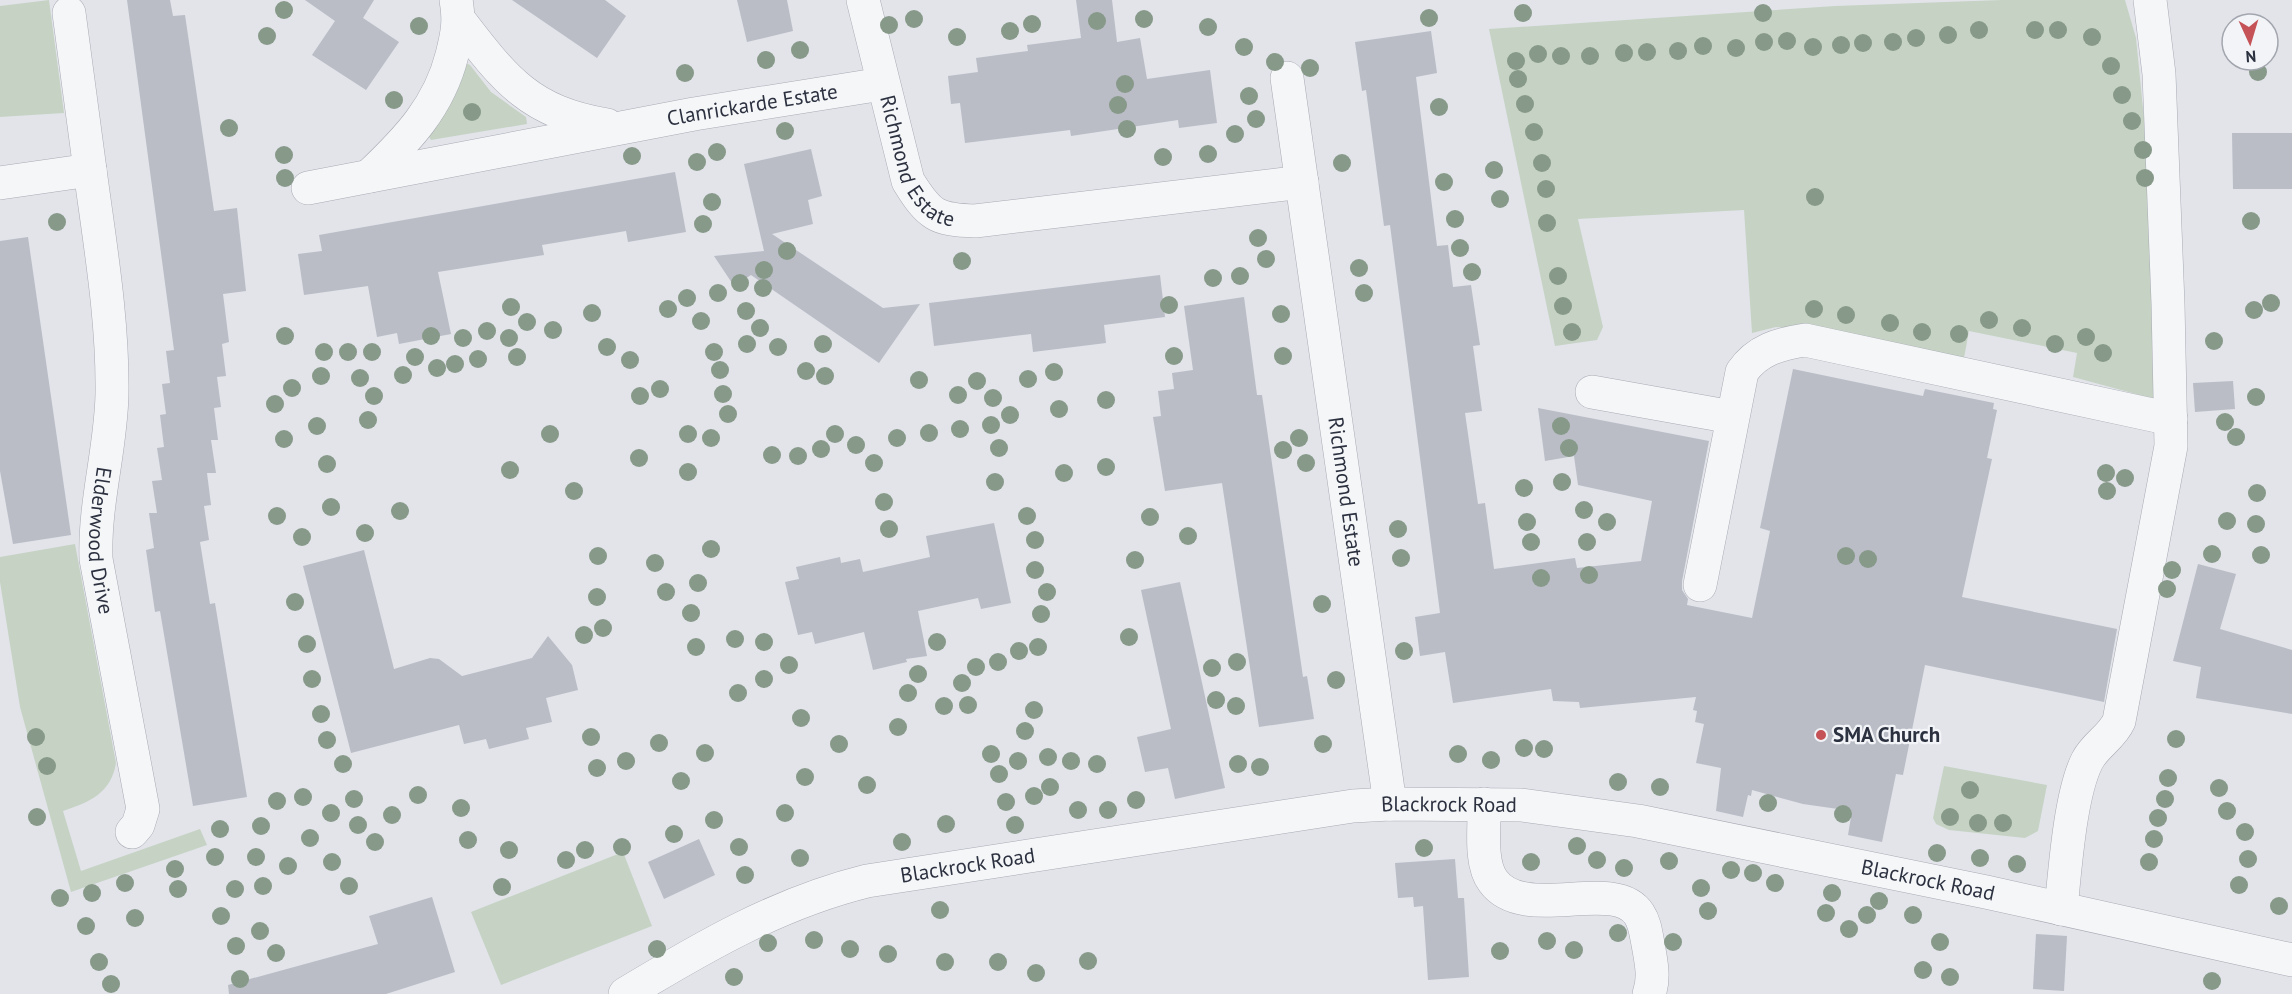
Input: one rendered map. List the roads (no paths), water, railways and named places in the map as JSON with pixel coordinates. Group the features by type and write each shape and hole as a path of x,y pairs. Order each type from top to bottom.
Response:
{"street":[{"name":"Richmond Estate","path":"863,0 882,84 908,181 924,206 946,220 975,221 1302,182"},
{"path":"2061,909 2066,862 2081,775 2093,752 2115,731 2119,721 2169,458 2171,419 2159,75 2150,0"},
{"name":"Clanrickarde Estate","path":"458,11 501,72 538,104 588,122 622,127"},
{"name":"Clanrickarde Estate","path":"369,176 407,139 434,102 448,70 458,11"},
{"name":"Elderwood Drive","path":"69,13 111,325 111,403 96,536 96,559 143,809 138,825 132,832"},
{"name":"Richmond Estate","path":"1287,78 1390,804"},
{"name":"Clanrickarde Estate","path":"308,188 622,127 882,84"},
{"path":"0,183 90,170"},
{"path":"1700,585 1742,372 1752,357 1780,344 1805,340 2171,419"},
{"path":"1592,392 1732,417"},
{"name":"Blackrock Road","path":"625,994 738,928 794,903 837,888 889,877 1164,837 1284,815 1390,804 1484,804 1560,809 1638,821 2061,909 2292,960"},
{"path":"1484,804 1488,872 1501,889 1522,898 1538,901 1601,897 1624,903 1638,911 1644,924 1653,983 1649,994"}],"place":[{"name":"SMA Church","path":"1821,735"}]}
